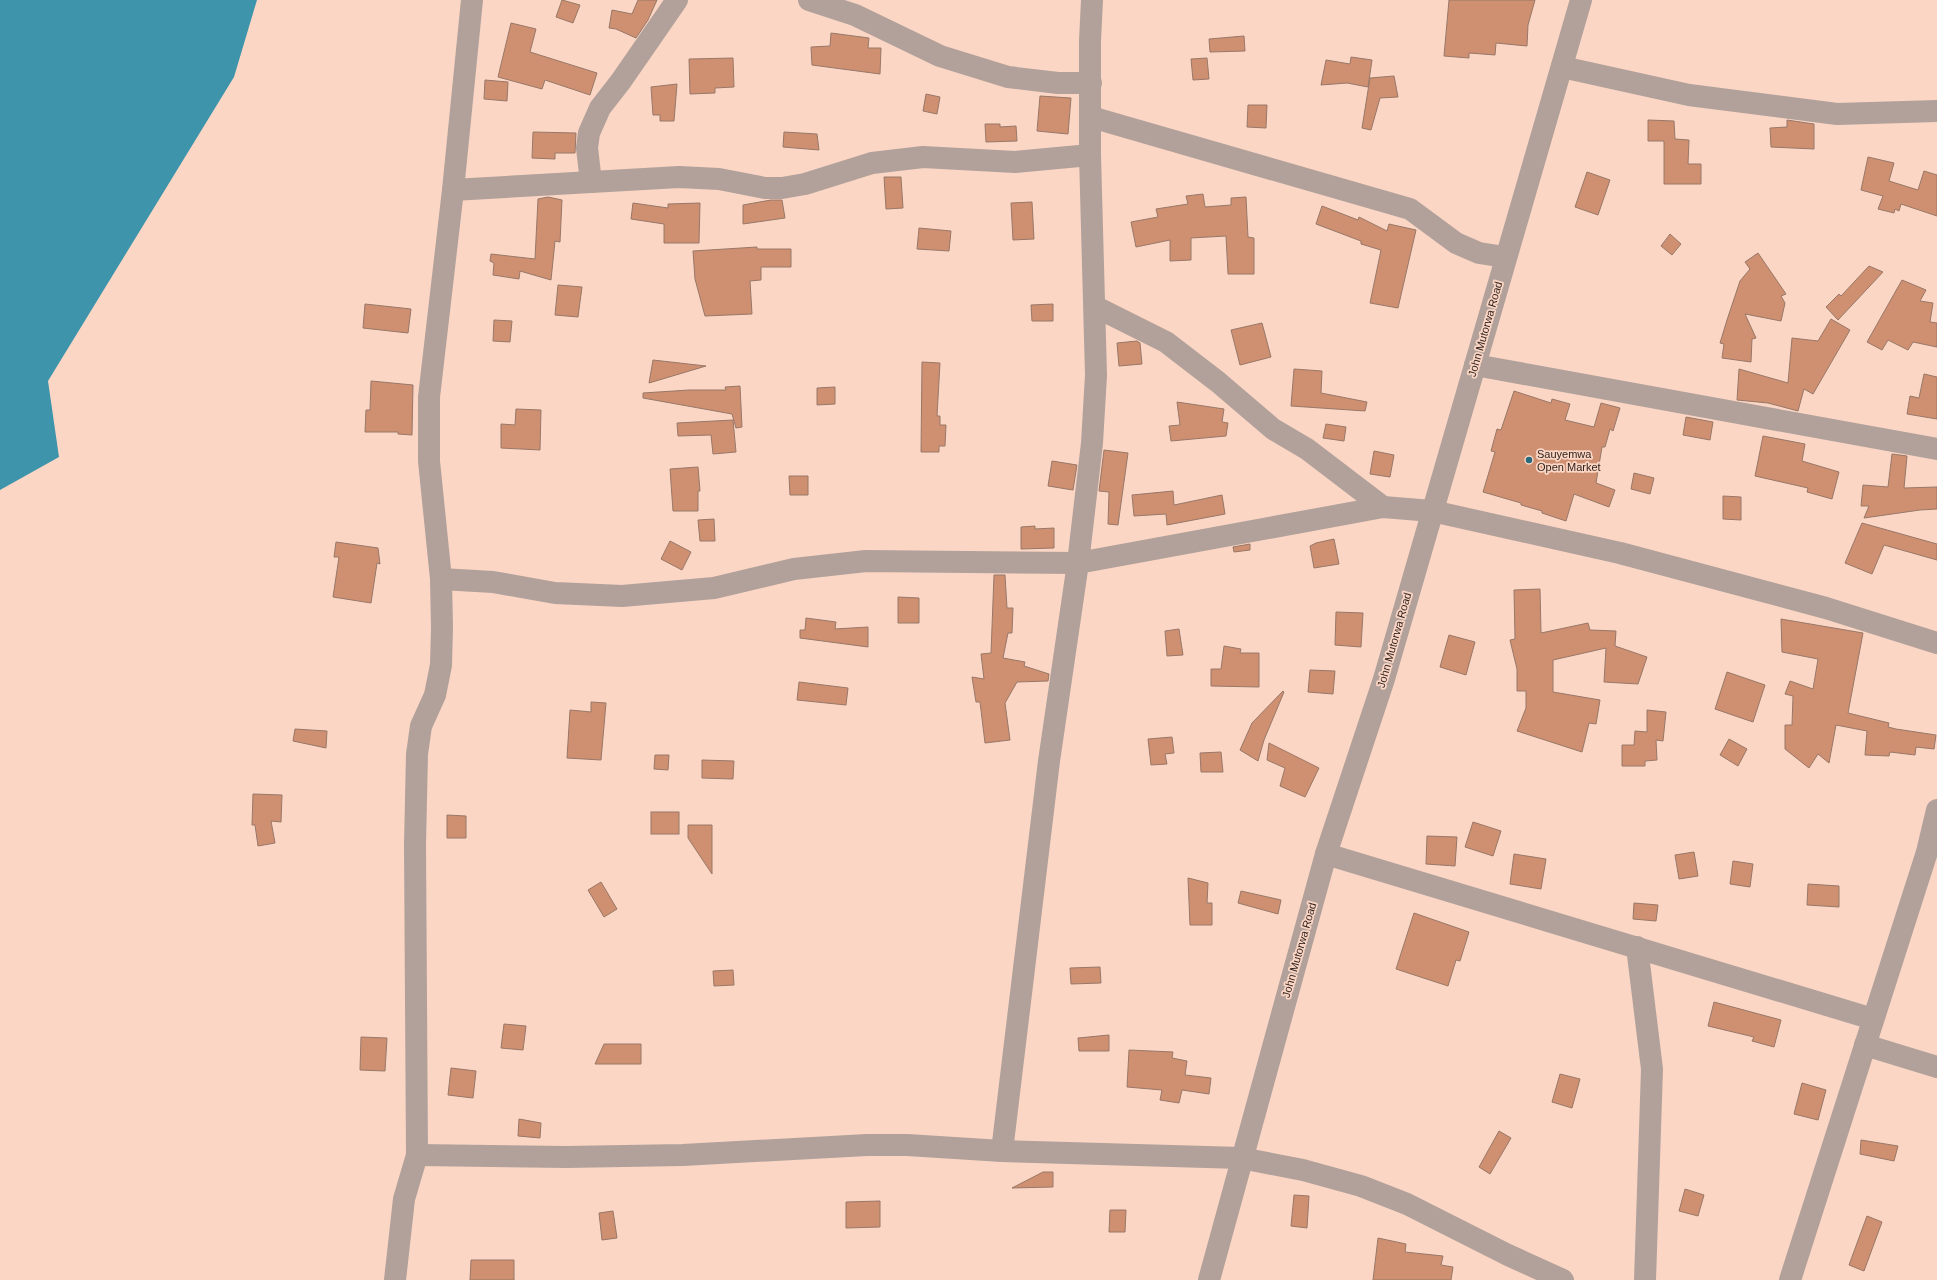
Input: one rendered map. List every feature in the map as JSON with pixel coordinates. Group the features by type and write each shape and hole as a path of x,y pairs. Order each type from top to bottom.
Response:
{"street":[{"path":"395,1280 404,1198 417,1155 415,845 417,754 421,726 435,695 441,665 442,579 429,461 429,397 453,190 472,0"},
{"path":"591,182 587,148 589,133 600,108 621,81 677,0"},
{"path":"809,0 855,15 940,56 1008,77 1058,84 1091,83"},
{"path":"1002,1151 1049,762 1078,564 1092,443 1096,375 1096,307 1090,155 1090,41 1092,0"},
{"name":"John Mutorwa Road","path":"1209,1280 1241,1158 1326,854 1384,679 1505,257 1581,0"},
{"path":"1562,67 1690,95 1837,114 1937,111"},
{"path":"1091,117 1410,209 1456,243 1479,253 1505,257"},
{"path":"453,190 679,177 719,179 765,188 782,188 805,184 872,163 923,157 1015,162 1090,155"},
{"path":"1096,307 1166,342 1218,382 1273,429 1312,453 1383,507"},
{"path":"1475,365 1937,449"},
{"path":"442,579 493,582 554,593 622,596 714,588 794,569 866,561 1078,564 1383,507 1432,511 1620,553 1826,608 1937,643"},
{"path":"1790,1280 1927,852 1937,810"},
{"path":"1326,854 1873,1019"},
{"path":"1637,947 1652,1069 1645,1280"},
{"path":"1865,1045 1937,1067"},
{"path":"417,1155 566,1157 683,1155 866,1145 907,1145 1002,1151 1241,1158 1303,1170 1361,1186 1407,1204 1508,1255 1563,1280"}],"water":[{"path":"0,0 257,0 234,77 48,381 59,457 0,490"}],"building":[{"path":"562,0 580,5 573,23 556,17"},
{"path":"638,0 657,0 648,20 636,38 616,29 609,28 612,10 632,14"},
{"path":"1449,0 1535,0 1528,25 1527,46 1496,43 1495,55 1469,53 1469,58 1444,56"},
{"path":"511,23 536,29 530,52 597,73 590,95 545,80 542,89 498,77"},
{"path":"831,33 869,38 868,48 881,48 880,74 812,65 811,47 830,46"},
{"path":"1244,36 1245,51 1210,52 1209,39"},
{"path":"1351,57 1372,60 1368,87 1347,83 1321,85 1326,60 1350,64"},
{"path":"733,58 734,87 715,88 715,93 690,94 689,59"},
{"path":"1207,58 1209,79 1193,80 1191,59"},
{"path":"1394,76 1398,97 1380,98 1371,130 1362,128 1370,78"},
{"path":"485,80 508,82 507,101 484,99"},
{"path":"677,84 674,121 660,121 660,115 653,115 651,87"},
{"path":"926,94 940,97 937,114 923,111"},
{"path":"1040,96 1071,98 1068,134 1037,131"},
{"path":"1248,105 1267,105 1266,128 1247,127"},
{"path":"1648,120 1674,121 1675,139 1689,140 1688,164 1701,164 1701,184 1664,184 1664,141 1648,141"},
{"path":"1787,120 1814,124 1814,149 1771,147 1770,128 1787,127"},
{"path":"985,124 1000,124 1000,127 1016,126 1017,141 986,142"},
{"path":"533,132 576,133 575,153 555,153 555,159 532,158"},
{"path":"784,132 817,134 819,150 783,147"},
{"path":"1868,157 1894,163 1889,181 1918,190 1924,171 1937,175 1937,216 1901,204 1899,211 1895,209 1894,213 1878,209 1883,196 1861,190"},
{"path":"1587,172 1610,180 1598,215 1575,207"},
{"path":"884,177 901,177 903,208 886,209"},
{"path":"1203,194 1205,207 1231,205 1231,198 1246,197 1248,237 1254,238 1254,274 1228,274 1226,236 1191,238 1191,260 1170,261 1170,240 1136,247 1131,222 1158,217 1156,209 1188,204 1186,196"},
{"path":"548,197 562,200 560,242 555,241 551,280 520,271 519,279 493,275 494,263 490,261 491,254 535,259 538,199"},
{"path":"771,200 782,200 785,218 743,224 743,205"},
{"path":"1032,202 1034,239 1013,240 1011,203"},
{"path":"633,203 668,208 668,204 700,203 699,243 664,243 664,224 631,219"},
{"path":"1322,206 1358,220 1359,217 1387,231 1389,224 1416,230 1398,308 1370,303 1381,250 1361,244 1361,241 1316,224"},
{"path":"919,228 951,231 949,251 917,249"},
{"path":"1670,234 1681,244 1672,255 1661,246"},
{"path":"757,247 757,249 791,249 791,267 761,267 761,280 750,281 752,314 705,316 695,279 693,251"},
{"path":"1758,253 1786,294 1781,296 1785,303 1781,321 1745,314 1756,338 1752,339 1751,362 1722,358 1724,344 1720,343 1727,320 1740,281 1750,269 1745,262"},
{"path":"1869,266 1883,272 1838,320 1826,307 1839,294 1841,296"},
{"path":"1902,280 1926,290 1920,301 1933,303 1930,322 1937,323 1937,347 1913,342 1908,350 1888,340 1882,350 1867,342"},
{"path":"558,285 582,287 578,317 555,315"},
{"path":"365,304 411,309 408,333 363,328"},
{"path":"1053,304 1053,321 1032,321 1031,305"},
{"path":"1831,319 1850,330 1813,394 1804,389 1798,411 1768,403 1737,400 1739,369 1788,383 1792,338 1818,341"},
{"path":"494,320 512,321 510,342 493,341"},
{"path":"1262,323 1271,357 1240,365 1231,330"},
{"path":"1137,341 1140,343 1142,364 1119,366 1117,343"},
{"path":"653,360 706,366 649,383"},
{"path":"922,362 940,363 937,416 940,416 940,425 946,425 945,446 939,446 939,452 921,452"},
{"path":"1294,369 1322,371 1321,393 1367,402 1365,411 1291,406"},
{"path":"1924,374 1937,377 1937,419 1907,414 1910,396 1919,398"},
{"path":"371,381 413,385 412,435 398,434 398,432 365,432 366,410 370,410"},
{"path":"740,386 742,427 736,428 732,414 643,398 643,393 689,390 726,390 725,387"},
{"path":"835,387 835,404 817,405 817,388"},
{"name":"Sauyemwa Open Market","path":"1514,391 1551,403 1552,399 1570,404 1565,420 1594,427 1601,403 1620,408 1613,431 1610,429 1605,447 1602,447 1596,483 1615,490 1609,507 1574,494 1566,521 1542,513 1542,511 1521,505 1521,503 1483,492 1495,452 1491,451 1497,429 1501,430"},
{"path":"1177,402 1224,409 1222,422 1228,423 1226,436 1171,441 1169,426 1180,425"},
{"path":"516,409 541,410 540,450 501,448 501,424 515,425"},
{"path":"1686,417 1713,422 1710,440 1683,435"},
{"path":"733,420 736,452 713,454 711,435 678,436 677,423"},
{"path":"1326,424 1346,427 1344,441 1323,438"},
{"path":"1763,436 1805,444 1802,461 1839,472 1832,499 1807,492 1808,488 1755,476"},
{"path":"1104,450 1128,453 1118,525 1108,524 1109,492 1099,491"},
{"path":"1374,451 1394,455 1390,477 1370,474"},
{"path":"1892,454 1907,456 1904,488 1937,487 1937,509 1864,518 1869,506 1861,506 1863,485 1888,487"},
{"path":"1052,461 1077,465 1073,490 1048,486"},
{"path":"698,467 700,491 698,491 698,511 673,511 670,469"},
{"path":"1634,473 1654,478 1650,494 1631,489"},
{"path":"789,476 808,476 808,495 790,495"},
{"path":"1173,491 1174,505 1222,495 1225,514 1167,525 1166,514 1134,516 1132,495"},
{"path":"1723,496 1741,497 1741,520 1723,519"},
{"path":"714,519 715,541 700,541 698,520"},
{"path":"1862,523 1937,544 1937,560 1884,545 1872,574 1845,563"},
{"path":"1035,526 1035,529 1054,528 1054,548 1021,549 1021,527"},
{"path":"1334,539 1339,564 1314,568 1310,546"},
{"path":"670,541 691,552 682,570 661,559"},
{"path":"336,542 378,548 380,564 377,563 371,603 333,597 339,557 334,557"},
{"path":"1250,544 1250,550 1234,552 1233,547"},
{"path":"994,575 1005,575 1007,608 1013,608 1012,633 1008,633 1003,658 1025,662 1024,666 1049,674 1048,681 1017,682 1005,703 1010,740 985,743 980,702 976,702 972,677 984,679 981,654 991,653"},
{"path":"1540,589 1541,633 1588,623 1590,630 1616,631 1615,646 1647,657 1638,684 1604,682 1606,648 1553,660 1553,692 1600,700 1596,724 1589,723 1582,752 1517,731 1526,708 1526,691 1517,691 1517,669 1510,640 1515,639 1514,590"},
{"path":"898,597 919,598 919,623 898,623"},
{"path":"1336,612 1363,613 1361,647 1335,645"},
{"path":"806,618 836,622 835,629 868,627 868,647 800,638 800,630 805,630"},
{"path":"1781,619 1863,633 1848,713 1889,723 1888,727 1896,729 1936,735 1934,749 1916,747 1915,755 1890,752 1889,756 1865,755 1867,731 1836,725 1829,763 1818,754 1809,768 1785,749 1785,725 1792,725 1793,696 1785,694 1790,681 1813,689 1818,659 1782,652"},
{"path":"1179,629 1183,655 1167,656 1165,631"},
{"path":"1449,635 1475,642 1466,675 1440,667"},
{"path":"1224,646 1241,649 1240,653 1259,653 1259,687 1211,686 1211,669 1221,669"},
{"path":"1310,670 1335,671 1333,694 1308,692"},
{"path":"1727,672 1765,685 1753,722 1715,709"},
{"path":"799,682 848,688 846,705 797,700"},
{"path":"1283,691 1284,692 1264,740 1258,761 1240,750 1252,723"},
{"path":"591,702 606,703 601,760 567,758 570,710 591,712"},
{"path":"1647,710 1666,712 1663,741 1656,740 1657,760 1645,761 1645,766 1622,766 1622,745 1634,745 1635,731 1647,732"},
{"path":"295,729 327,731 326,748 293,741"},
{"path":"1172,737 1174,753 1165,754 1167,764 1151,765 1148,739"},
{"path":"1729,739 1747,749 1738,766 1720,755"},
{"path":"1269,743 1319,768 1305,797 1280,786 1285,768 1267,760"},
{"path":"1221,752 1223,772 1201,772 1200,753"},
{"path":"655,755 669,755 668,770 654,769"},
{"path":"702,760 734,761 733,779 702,778"},
{"path":"253,794 282,795 281,822 271,821 275,843 258,846 255,825 252,825"},
{"path":"651,812 679,812 679,834 651,834"},
{"path":"447,815 466,816 466,838 447,838"},
{"path":"1473,822 1501,831 1493,856 1465,847"},
{"path":"688,825 712,825 712,874 688,838"},
{"path":"1427,836 1457,837 1455,866 1426,864"},
{"path":"1694,852 1698,876 1679,879 1675,855"},
{"path":"1514,854 1546,859 1541,889 1510,884"},
{"path":"1733,861 1753,864 1750,887 1730,884"},
{"path":"1188,878 1208,883 1207,903 1212,903 1212,925 1190,925"},
{"path":"601,882 617,909 604,917 588,890"},
{"path":"1808,884 1839,886 1839,907 1807,905"},
{"path":"1241,891 1281,900 1278,914 1238,903"},
{"path":"1634,903 1658,905 1656,921 1633,919"},
{"path":"1414,913 1469,932 1460,961 1456,960 1448,986 1396,969"},
{"path":"1100,967 1101,983 1071,984 1070,968"},
{"path":"733,970 734,985 714,986 713,971"},
{"path":"1714,1002 1781,1020 1774,1047 1752,1041 1754,1037 1708,1026"},
{"path":"504,1024 526,1026 523,1050 501,1048"},
{"path":"1109,1035 1109,1051 1079,1051 1078,1038"},
{"path":"361,1037 387,1038 385,1071 360,1070"},
{"path":"604,1044 641,1044 641,1064 595,1064"},
{"path":"1129,1050 1173,1052 1172,1058 1187,1061 1185,1075 1211,1078 1209,1094 1182,1090 1179,1103 1160,1100 1162,1090 1127,1087"},
{"path":"451,1068 476,1071 473,1098 448,1095"},
{"path":"1560,1074 1580,1079 1572,1108 1552,1102"},
{"path":"1802,1083 1826,1090 1818,1120 1794,1114"},
{"path":"519,1119 541,1123 540,1138 518,1136"},
{"path":"1499,1131 1511,1138 1490,1174 1479,1167"},
{"path":"1861,1140 1898,1146 1894,1161 1860,1154"},
{"path":"1043,1172 1053,1172 1053,1187 1012,1188"},
{"path":"1685,1189 1704,1195 1698,1216 1679,1211"},
{"path":"1294,1195 1309,1196 1307,1228 1291,1226"},
{"path":"880,1201 880,1227 846,1228 846,1202"},
{"path":"1110,1210 1126,1210 1125,1232 1109,1232"},
{"path":"613,1211 617,1238 602,1240 599,1213"},
{"path":"1867,1216 1882,1222 1864,1271 1849,1265"},
{"path":"1378,1238 1406,1244 1405,1252 1443,1256 1441,1265 1453,1267 1451,1280 1373,1280"},
{"path":"471,1260 514,1260 514,1280 470,1280"}],"place":[{"name":"Sauyemwa Open Market","path":"1529,460"}]}
